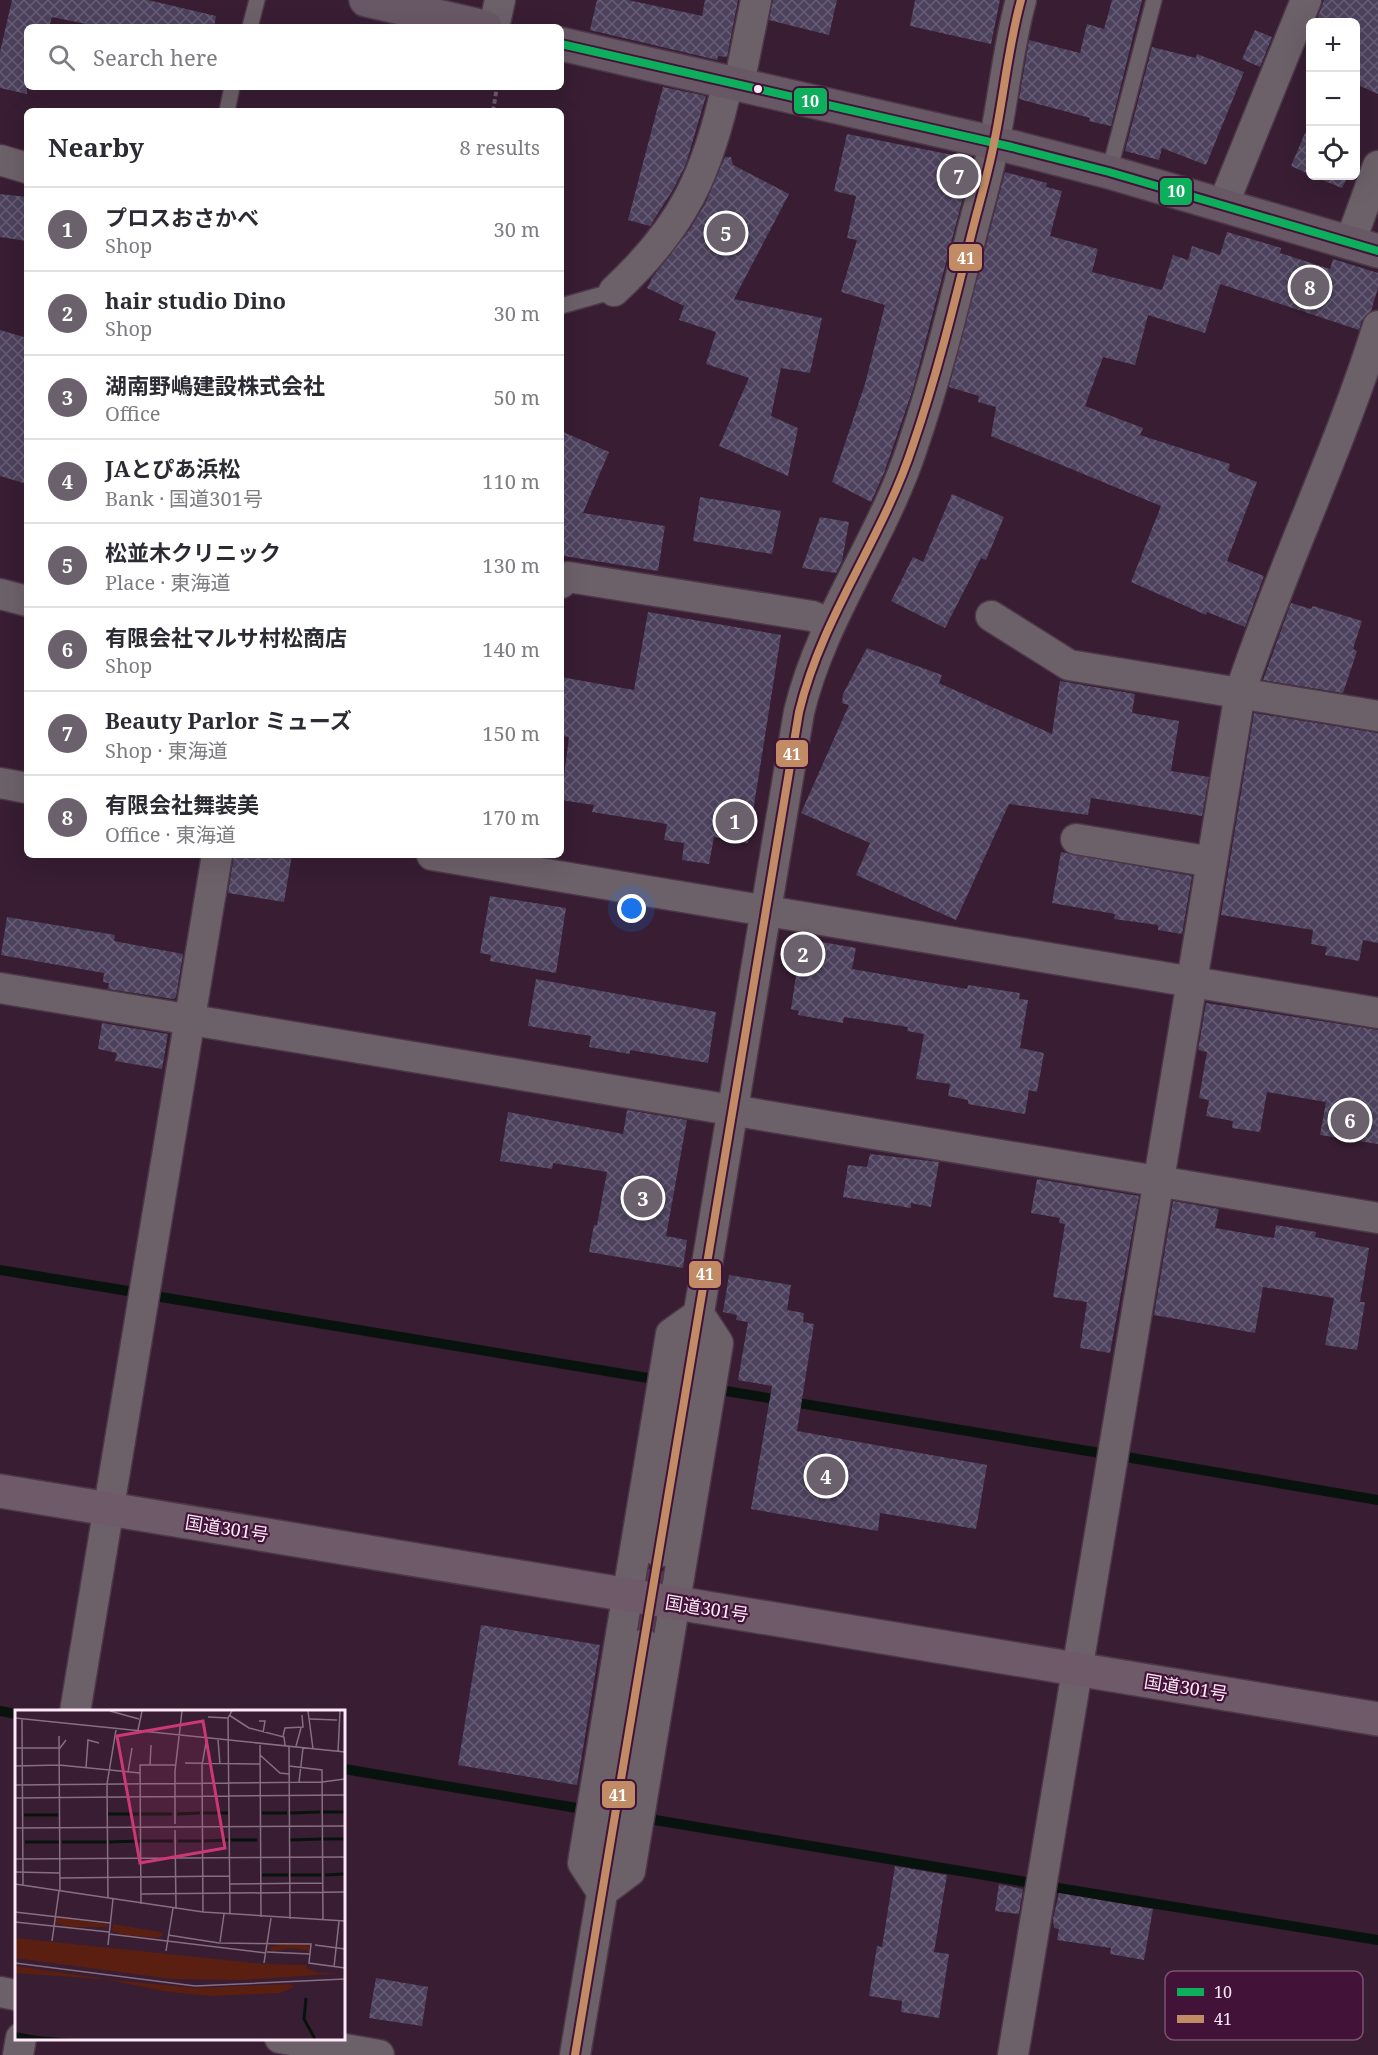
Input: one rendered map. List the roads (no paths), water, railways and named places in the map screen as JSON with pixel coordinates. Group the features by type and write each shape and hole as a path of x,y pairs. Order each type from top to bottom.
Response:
{"highway":[{"name":"国道301号","path":"0,1491 1378,1719"}],"main road":[{"path":"366,0 472,24"},
{"path":"564,45 994,142 1109,172 1364,247"}],"street":[{"path":"495,24 500,0"},
{"path":"614,291 647,260 661,243 675,225 697,185 734,83 756,0"},
{"path":"659,1552 799,712 808,673 829,623 887,509 910,456 947,334 994,142 1008,52 1022,0"},
{"path":"1223,206 1306,0"},
{"path":"0,160 24,167"},
{"path":"1364,247 1378,166"},
{"path":"1014,2055 1240,693 1258,639 1350,410 1378,326"},
{"path":"564,580 568,577 812,616 829,623"},
{"path":"0,594 24,600"},
{"path":"991,616 1069,664 1378,716"},
{"path":"0,783 24,787"},
{"path":"1076,839 1212,862"},
{"path":"75,1710 217,858"},
{"path":"450,858 1378,1012"},
{"path":"0,988 1378,1218"},
{"path":"602,1892 584,1863 671,1334 699,1314"},
{"path":"602,1892 630,1871 718,1343 699,1314"},
{"path":"575,2055 644,1644"},
{"path":"0,1992 15,1995"},
{"path":"18,2055 21,2040"},
{"path":"292,2040 379,2055"}],"lane":[{"path":"251,24 257,0"},
{"path":"1109,172 1154,0"},
{"path":"228,108 231,90"},
{"path":"564,305 614,291"}],"waterway":[{"path":"0,1270 134,1292"},
{"path":"155,1296 648,1378"},
{"path":"726,1391 1100,1453"},
{"path":"1126,1457 1378,1500"},
{"path":"0,1711 15,1714"},
{"path":"345,1769 577,1808"},
{"path":"655,1820 1032,1883"},
{"path":"1052,1887 1378,1940"}],"tunnel":[{"path":"644,1644 659,1552"}],"place":[{"name":"Beauty Parlor ミューズ","path":"959,176"},
{"name":"松並木クリニック","path":"726,233"},
{"name":"有限会社舞装美","path":"1310,287"},
{"name":"プロスおさかべ","path":"735,821"},
{"name":"hair studio Dino","path":"803,954"},
{"name":"有限会社マルサ村松商店","path":"1350,1120"},
{"name":"湖南野嶋建設株式会社","path":"643,1198"},
{"name":"JAとぴあ浜松","path":"826,1476"}]}
